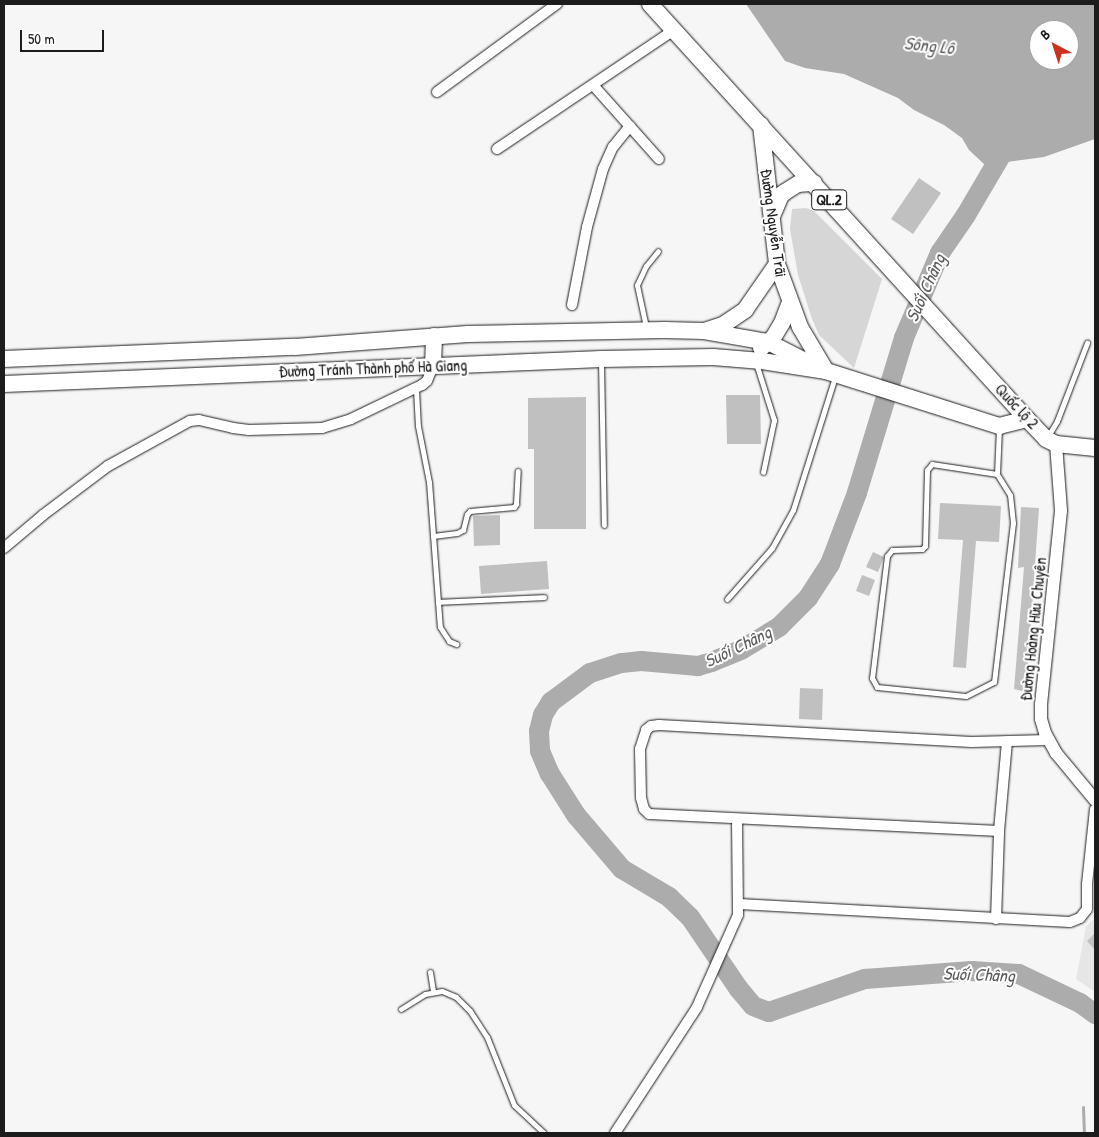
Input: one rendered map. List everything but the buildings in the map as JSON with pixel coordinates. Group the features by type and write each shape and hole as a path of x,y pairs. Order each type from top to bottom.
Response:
{"main road":[{"name":"Đường Nguyễn Trãi","path":"650,4 953,337"},
{"name":"Đường Nguyễn Trãi","path":"761,125 777,264 800,328 835,374"},
{"path":"772,216 776,204 785,192 798,184 814,183"},
{"path":"704,331 723,325 745,310 764,286 777,264"},
{"path":"748,360 768,342 782,323 790,302"},
{"name":"Đường Tránh Thành phố Hà Giang","path":"4,360 295,347 434,336 647,330 704,331"},
{"path":"704,331 768,342 835,374 999,426 1027,419"},
{"path":"433,366 434,336"},
{"name":"Quốc lộ 2","path":"953,337 1027,419 1051,441"},
{"name":"Đường Tránh Thành phố Hà Giang","path":"4,384 601,359 713,357 748,360 835,374"},
{"path":"1051,441 1095,448"}],"street":[{"path":"437,92 556,4"},
{"path":"497,149 674,30"},
{"path":"593,84 659,159"},
{"path":"572,305 587,227 602,169 613,146 630,126"},
{"path":"4,548 43,515 108,466 190,421 199,420 249,430 322,428 351,419 416,388 427,381 433,366"},
{"name":"Đường Hoàng Hữu Chuyên","path":"1051,441 1061,511 1041,704 1042,719 1048,740 1056,753 1095,800"},
{"path":"999,831 646,812 641,798 640,749 646,730 651,726 659,725 972,742 1048,740"},
{"path":"996,919 999,831 1007,741"},
{"path":"1084,914 1089,902 1087,884 1095,809"},
{"path":"615,1133 697,1007 738,916 737,818"},
{"path":"739,904 1070,922 1084,914 1095,913"}],"lane":[{"path":"647,330 637,285 646,266 658,251"},
{"path":"1051,441 1087,343"},
{"path":"601,359 604,525"},
{"path":"748,360 769,400 774,420 763,472"},
{"path":"727,599 772,548 792,510 835,374"},
{"path":"416,388 418,426 429,482 440,627 450,641 456,644"},
{"path":"997,474 932,464 927,470 925,546 922,549 892,550 887,556 872,678 877,687 966,696 994,682 1013,522 1010,495 997,474 999,426"},
{"path":"433,536 458,533 463,530 467,514 470,511 514,507 516,504 518,470"},
{"path":"438,602 544,597"},
{"path":"430,972 433,992"},
{"path":"401,1009 419,996 433,992 448,992 470,1011 487,1037 514,1105 544,1133"}],"shaded area":[{"path":"806,208 814,211 882,279 854,368 819,335 798,275 790,229 792,209"},
{"path":"1095,918 1095,992 1076,979 1086,926"}],"water":[{"name":"Sông Lô","path":"746,4 1095,4 1095,139 1044,157 985,165 969,150 962,138 944,125 914,110 898,98 844,74 805,68 785,61"}],"waterway":[{"name":"Suối Châng","path":"1010,140 966,215 940,253 904,338 857,493 830,564 808,598 779,627 741,650 712,662 698,666 641,661 621,663 590,673 551,702 543,715 539,731 540,751 550,774 576,815 622,869 669,897 690,917 738,988 753,1006 769,1012 865,979 972,971 1019,974 1080,1003 1095,1014"},
{"path":"1083,1107 1084,1133"}]}
